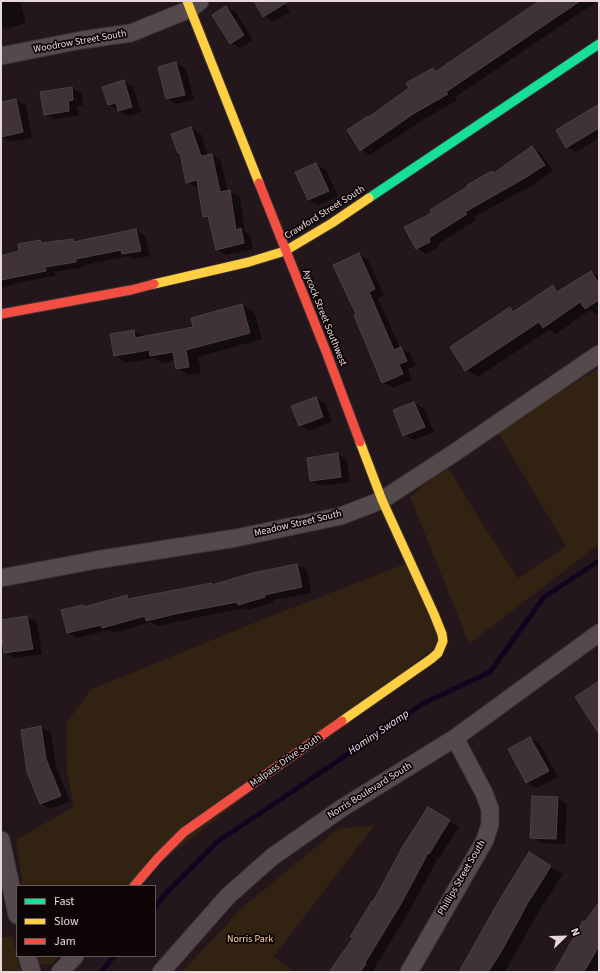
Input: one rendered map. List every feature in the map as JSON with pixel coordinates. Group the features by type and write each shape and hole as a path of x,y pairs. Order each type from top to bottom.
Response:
{"street":[{"name":"Woodrow Street South","path":"1,56 82,40 131,33 192,4"},
{"name":"Aycock Street Southwest","path":"192,4 285,251 327,354 382,500 434,614 442,634 443,641"},
{"name":"Crawford Street South","path":"1,314 131,290 249,262 285,251 332,223 599,44"},
{"name":"Meadow Street South","path":"1,578 96,560 236,538 341,516 382,500 599,354"},
{"name":"Norris Boulevard South","path":"161,972 228,896 272,857 342,808 455,738 599,633"},
{"name":"Malpass Drive South","path":"135,885 158,858 184,832 431,659 438,653 443,641"},
{"name":"Phillips Street South","path":"409,972 485,840 490,824 490,809 488,804 455,738"},
{"path":"1,840 16,910"},
{"path":"27,957 32,972"},
{"path":"60,972 74,957"}],"green space":[{"path":"599,368 599,544 469,644 410,497 447,466 518,578 566,546 497,431"},
{"path":"410,562 443,641 132,885 23,885 16,840 73,807 67,771 66,723 92,689 266,618"},
{"name":"Norris Park","path":"374,826 274,956 294,972 182,972 244,906 339,828"},
{"path":"1,937 12,937 21,972 1,972"},
{"path":"37,957 58,957 52,964 40,964"}],"building":[{"path":"254,1 289,1 263,17"},
{"path":"539,1 580,1 446,92 448,94 413,114 360,151 347,130 368,116 369,117 409,88 406,83 433,68 435,72"},
{"path":"226,6 244,35 230,44 212,15"},
{"path":"176,62 185,95 166,99 158,67"},
{"path":"124,80 132,107 118,111 116,103 108,105 102,87"},
{"path":"72,87 73,100 68,101 69,111 44,115 40,92"},
{"path":"16,99 23,132 1,137 1,102"},
{"path":"599,104 599,128 566,148 556,130"},
{"path":"191,127 201,156 212,154 220,192 230,190 236,230 241,228 244,243 216,250 208,216 203,217 197,180 186,183 180,152 178,153 171,134"},
{"path":"532,146 545,165 465,212 467,214 429,238 430,242 416,249 404,227 432,213 430,210 467,187 467,185 492,171 494,173"},
{"path":"316,163 329,191 308,200 295,172"},
{"path":"136,229 141,251 122,254 121,250 76,259 76,262 45,267 46,271 1,280 1,256 19,251 18,244 40,240 41,243 73,239 73,242"},
{"path":"359,253 375,289 369,292 394,350 401,347 407,361 399,364 403,374 382,383 354,315 356,314 333,265"},
{"path":"591,271 599,284 599,300 585,309 580,302 543,328 539,322 465,371 450,347 510,307 513,312 553,285 557,292"},
{"path":"242,304 250,333 186,350 189,367 176,369 173,352 150,356 149,350 114,356 110,334 134,330 135,338 193,327 191,318"},
{"path":"316,397 323,417 299,426 291,406"},
{"path":"414,402 425,427 403,436 393,410"},
{"path":"338,453 341,477 310,481 307,458"},
{"path":"297,564 302,587 264,595 265,597 238,605 237,602 146,621 145,616 102,628 101,625 67,633 61,610 83,605 84,607 127,595 128,599 212,583 212,585 252,573"},
{"path":"27,616 33,649 4,653 1,620"},
{"path":"599,681 599,734 575,697"},
{"path":"41,726 46,759 61,796 40,804 27,772 21,730"},
{"path":"530,737 549,771 526,783 508,749"},
{"path":"532,796 558,797 556,839 530,838"},
{"path":"428,807 450,820 429,854 428,853 402,902 365,963 366,964 360,972 329,972 353,938 350,937 372,901 373,902 403,846"},
{"path":"529,852 551,866 531,897 501,952 488,972 459,972 500,899"},
{"path":"599,902 599,946 584,972 554,972 583,921 585,922"}],"waterway":[{"name":"Hominy Swamp","path":"156,906 165,894 217,842 424,703 490,672 544,597 599,561"},
{"name":"Hominy Swamp","path":"101,972 113,957"}],"traffic: fast":[{"path":"369,198 599,44"}],"traffic: slow":[{"path":"187,1 259,183"},
{"path":"154,284 249,262 285,251 332,223 369,198"},
{"path":"342,721 431,659 438,653 443,641 442,634 434,614 382,500 360,442"}],"traffic: jam":[{"path":"259,183 327,354 360,442"},
{"path":"1,314 131,290 154,284"},
{"path":"135,885 158,858 184,832 342,721"}]}
